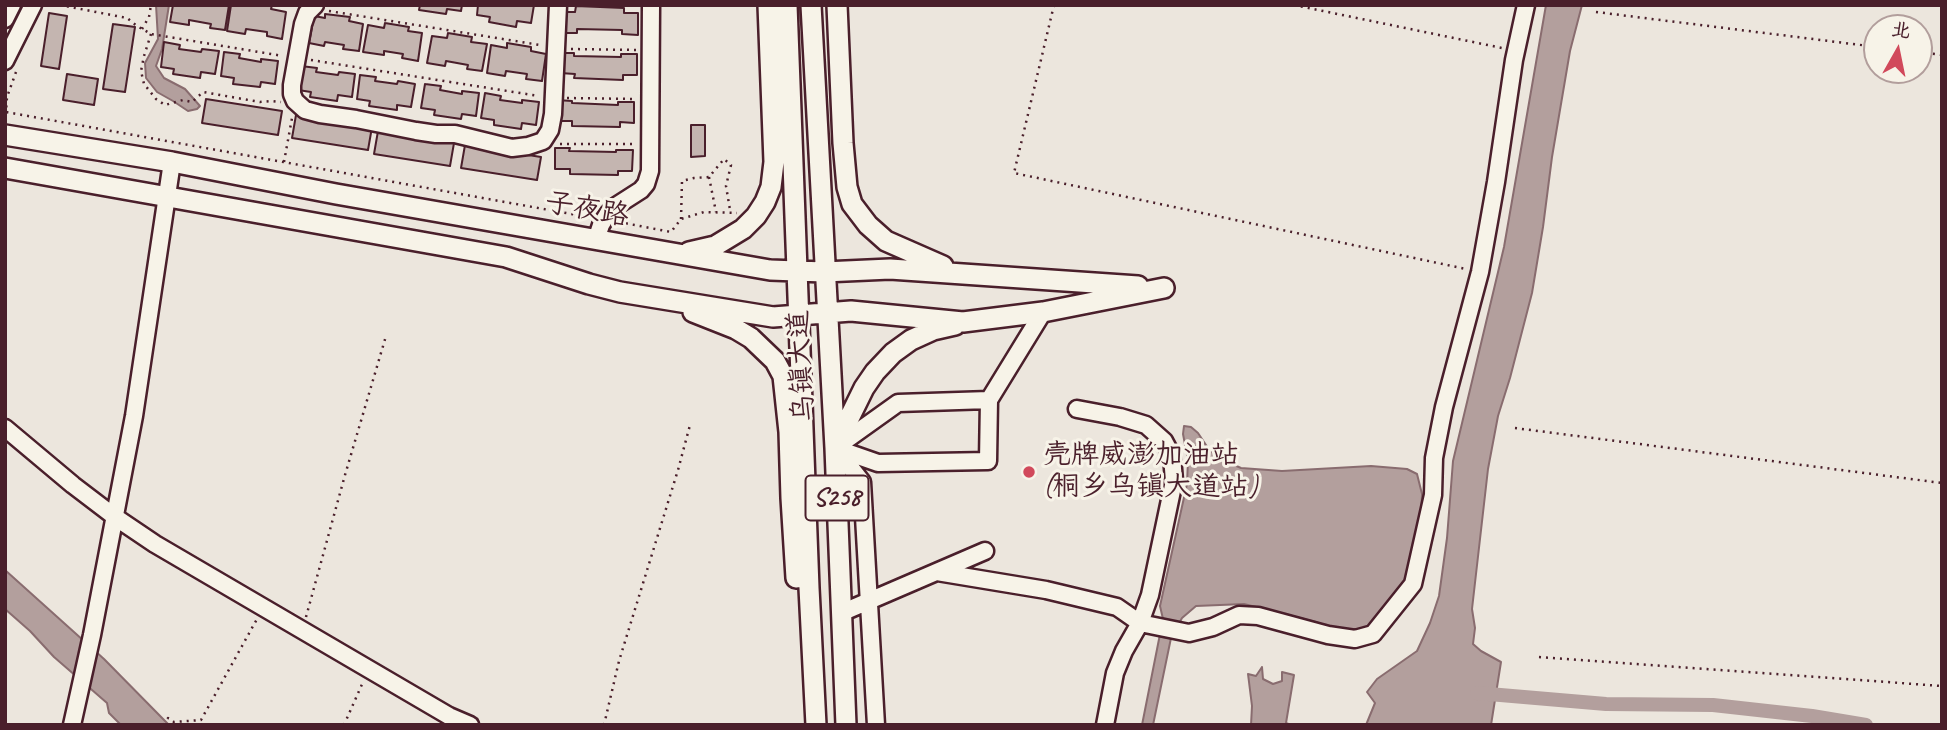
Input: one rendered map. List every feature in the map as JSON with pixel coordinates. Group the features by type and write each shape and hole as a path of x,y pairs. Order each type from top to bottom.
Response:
{"main road":[{"path":"679,254 715,246 743,229 765,202 773,176 768,5"},
{"name":"乌镇大道","path":"787,5 816,725"},
{"name":"乌镇大道","path":"811,5 835,448 846,725"},
{"path":"837,5 843,143 847,187 852,204 868,225 886,241 960,273"},
{"name":"子夜路","path":"5,135 172,162 336,194 770,270 824,272 890,269 1164,288 1043,312"},
{"path":"5,168 506,257 589,284 659,299 773,317 828,312 872,312 963,322"},
{"path":"659,299 736,329 751,338 775,361 783,376 789,432 796,579 800,602 811,623"},
{"path":"835,448 864,388 875,372 893,353 911,340 933,330 963,322 1043,312"},
{"path":"814,690 845,689"}],"street":[{"path":"5,19 12,5"},
{"path":"5,61 33,5"},
{"path":"313,7 307,13 303,24 292,85 295,101 305,110 416,131 455,134 512,148 543,141 550,130 558,5"},
{"path":"596,240 604,219 616,206 634,196 646,184 650,171 651,5"},
{"path":"937,572 1046,590 1117,607 1140,623 1189,633 1213,628 1238,615 1258,616 1328,635 1355,639 1373,635 1413,584 1433,495 1434,458 1444,407 1480,272 1526,5"},
{"path":"72,725 134,416 172,162"},
{"path":"835,448 878,463 988,461 989,400 1043,312"},
{"path":"835,448 898,403 989,400"},
{"path":"1077,409 1146,425 1164,441 1172,456 1174,481 1150,595 1140,623 1115,673 1105,725"},
{"path":"5,428 73,485 155,544 449,716 470,725"},
{"path":"835,448 862,482 876,725"},
{"path":"841,613 985,551"}],"path":[{"path":"60,5 127,18 151,34 297,58 554,98 651,100"},
{"path":"142,29 149,17 151,5"},
{"path":"1054,5 1014,173 1480,272"},
{"path":"1294,5 1516,51"},
{"path":"313,7 556,48 650,50"},
{"path":"1596,12 1863,45"},
{"path":"151,34 141,71 144,84 164,105 183,100 192,102 203,92 260,102 295,101 284,162"},
{"path":"6,112 671,232 681,219 704,212 731,211 756,216"},
{"path":"543,141 558,144 651,144"},
{"path":"681,219 682,181 709,177 724,159 731,165 726,187 731,211"},
{"path":"709,177 716,212"},
{"path":"302,630 386,336"},
{"path":"604,725 619,662 690,425"},
{"path":"1515,428 1942,483"},
{"path":"164,725 168,718 174,722 201,720 264,607"},
{"path":"1539,657 1942,687"},
{"path":"344,725 369,669"}],"shaded area":[{"path":"156,5 169,5 162,49 156,66 164,78 185,89 200,106 197,109 188,111 157,92 146,78 145,63 158,39"},
{"path":"1546,5 1582,5 1570,51 1532,293 1498,416 1488,469 1472,609 1475,628 1473,644 1501,662 1491,725 1366,725 1375,703 1367,692 1377,679 1417,651 1439,596 1453,461 1504,247"},
{"path":"1184,426 1191,427 1198,433 1218,458 1241,468 1282,471 1371,466 1407,469 1417,474 1422,494 1421,516 1410,565 1401,590 1369,628 1340,633 1316,622 1244,604 1196,606 1182,618 1171,638 1153,725 1142,725 1163,619 1160,606 1187,484 1188,460"},
{"path":"5,570 104,659 169,725 121,725 109,713 107,703 5,609"},
{"path":"1262,667 1263,679 1273,684 1282,681 1282,672 1294,675 1286,723 1291,725 1251,725 1252,706 1248,674 1256,676"}],"building":[{"path":"173,5 229,5 225,30 189,20 189,25 170,22"},
{"path":"231,5 272,5 271,9 286,12 282,39 267,36 267,32 246,29 245,34 227,31"},
{"path":"420,5 462,5 461,11 447,9 446,14 419,10"},
{"path":"478,5 534,5 531,23 517,21 516,27 489,22 490,17 477,15"},
{"path":"576,6 624,8 624,13 638,13 638,35 622,34 622,30 577,29 577,33 562,33 562,12 575,12"},
{"path":"49,13 67,16 59,69 41,66"},
{"path":"325,14 350,17 349,21 363,24 359,51 343,49 344,45 325,42 324,46 309,43 314,16 325,18"},
{"path":"385,23 409,27 408,31 422,33 418,61 402,58 403,54 363,52 368,25 384,28"},
{"path":"113,24 135,27 125,92 103,89"},
{"path":"448,33 472,37 471,42 487,44 482,71 446,61 445,66 427,63 432,36 447,38"},
{"path":"164,42 180,45 179,49 219,51 215,74 201,72 200,78 173,74 174,69 161,67"},
{"path":"507,43 531,47 531,51 546,54 542,81 526,79 527,74 506,71 505,76 487,73 491,45 507,48"},
{"path":"224,52 240,54 239,58 261,62 261,59 278,61 275,84 261,82 260,87 233,84 234,78 221,76"},
{"path":"560,53 621,57 621,54 637,54 637,75 623,75 623,80 574,78 575,74 560,73"},
{"path":"301,66 317,68 316,72 355,74 352,97 338,95 337,101 310,97 311,92 298,90"},
{"path":"67,74 98,79 94,105 63,100"},
{"path":"360,75 376,77 375,81 415,84 411,107 397,105 397,110 369,106 370,101 357,99"},
{"path":"425,84 441,86 440,90 462,94 462,91 479,93 476,116 462,114 461,119 434,115 435,110 421,108"},
{"path":"485,93 501,96 500,100 539,102 536,125 522,123 521,129 494,125 494,120 481,118"},
{"path":"206,99 282,111 278,135 202,123"},
{"path":"557,100 618,105 618,102 634,102 634,123 620,122 620,127 572,126 572,121 557,121"},
{"path":"296,115 372,127 368,150 292,138"},
{"path":"691,125 705,125 705,156 691,157"},
{"path":"378,131 454,143 450,166 374,154"},
{"path":"465,145 541,157 537,180 461,168"},
{"path":"555,148 570,148 569,151 633,150 632,171 618,171 618,175 570,174 570,169 555,169"}],"waterway":[{"path":"1477,693 1606,704 1713,705 1866,725"}],"place":[{"name":"壳牌威澎加油站 (桐乡乌镇大道站)","path":"1029,472"}]}
